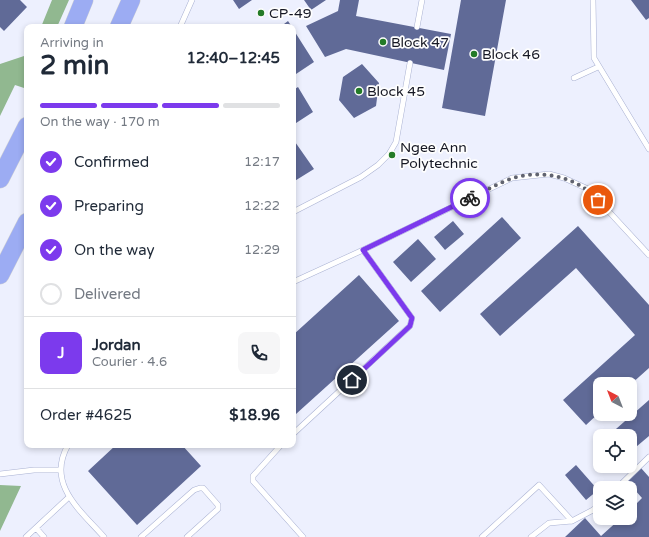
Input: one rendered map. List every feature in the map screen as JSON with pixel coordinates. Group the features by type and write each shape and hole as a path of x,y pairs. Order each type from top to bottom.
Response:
{"highway":[{"path":"74,24 84,0"},
{"path":"120,24 132,0"},
{"path":"0,179 24,132"},
{"path":"0,275 24,228"}],"lane":[{"path":"181,24 192,0"},
{"path":"417,27 422,0"},
{"path":"593,0 593,52 598,67 649,149"},
{"path":"296,210 361,177 378,165 389,154 396,142 410,63"},
{"path":"574,78 598,67"},
{"path":"296,281 512,178 549,174 564,178 588,189 649,255"},
{"path":"296,431 410,326 412,318 363,250"},
{"path":"67,448 60,470 62,483 69,497 104,537"},
{"path":"278,448 253,476 252,481 302,537"},
{"path":"624,481 649,457"},
{"path":"0,474 34,470 60,470"},
{"path":"482,537 539,485 572,521"},
{"path":"141,537 194,490 203,488 218,505 218,509 189,536"},
{"path":"26,537 69,497"},
{"path":"531,537 549,523 572,521 593,510"},
{"path":"36,528 44,537"}],"green space":[{"path":"52,0 69,0 58,24 42,24"},
{"path":"24,56 24,88 15,85 0,116 0,64"},
{"path":"0,485 21,486 0,531"}],"building":[{"path":"0,0 20,0 27,7 4,31 0,27"},
{"path":"233,0 252,0 239,9"},
{"path":"304,0 326,0 311,10"},
{"name":"Block 47","path":"340,0 359,0 356,16 451,34 444,70 346,49 325,57 306,26 338,11"},
{"name":"Block 46","path":"461,0 506,0 485,116 442,108"},
{"path":"631,0 649,0 649,18 646,20"},
{"path":"296,34 314,62 296,74"},
{"name":"Block 45","path":"362,64 379,83 376,106 354,118 339,100 343,77"},
{"path":"298,87 313,112 296,123 296,88"},
{"path":"296,143 314,169 296,180"},
{"path":"502,217 521,238 440,312 421,291"},
{"path":"453,221 464,234 445,250 434,237"},
{"path":"578,226 649,305 649,368 637,379 637,377 593,377 593,418 586,425 563,400 635,335 576,268 500,336 480,314"},
{"path":"418,239 436,259 411,282 393,262"},
{"path":"359,275 399,321 296,414 296,332"},
{"path":"649,400 649,436 637,446 637,429 616,429 625,421 637,421 637,411"},
{"path":"113,448 185,448 201,466 137,525 88,471"},
{"path":"576,465 593,484 593,494 586,500 565,475"},
{"path":"641,468 649,477 649,537 565,537 585,518 601,536 613,525 637,525 637,503 642,498 637,492 637,481 627,481"}],"way so far":[{"path":"470,198 512,178 549,174 564,178 588,189 598,200"}],"place":[{"name":"CP-49","path":"261,13"},
{"name":"Block 47","path":"383,42"},
{"name":"Block 46","path":"474,54"},
{"name":"Block 45","path":"359,91"},
{"name":"Ngee Ann Polytechnic","path":"392,155"}],"route":[{"path":"352,380 410,326 412,318 363,250 470,198"}]}
